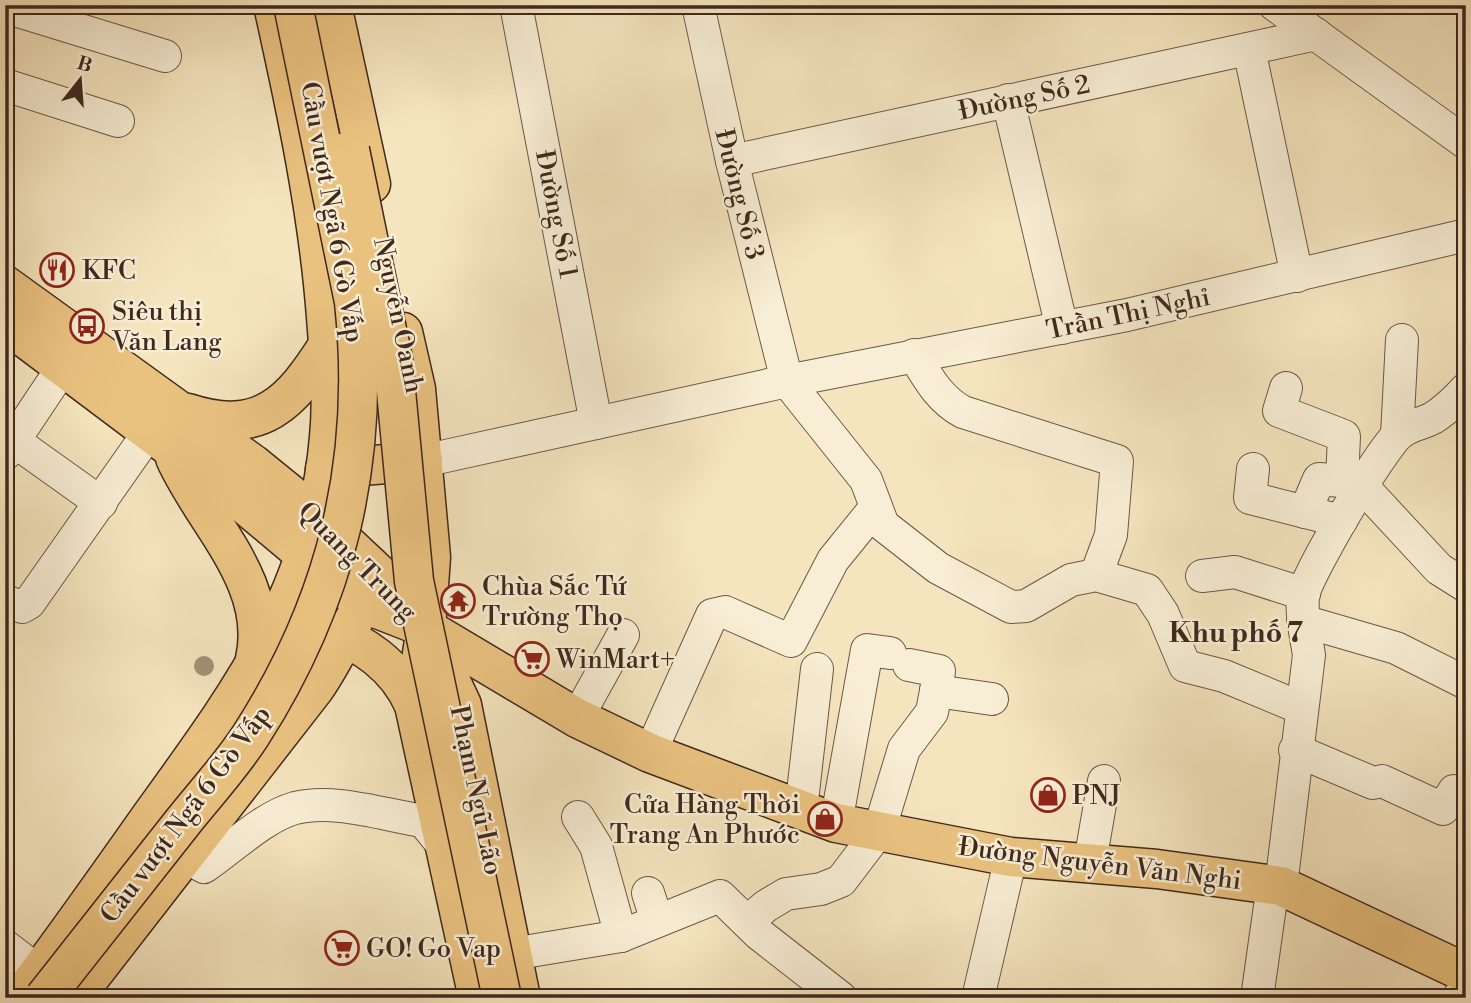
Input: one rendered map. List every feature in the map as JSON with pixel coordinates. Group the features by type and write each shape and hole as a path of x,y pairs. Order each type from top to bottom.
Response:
{"main road":[{"path":"34,989 251,675 271,639 306,554 317,516 325,469 332,396 328,345 310,181 273,5"},
{"name":"Cầu vượt Ngã 6 Gò Vấp","path":"34,989 250,737 297,656 324,590 345,516 358,430 359,344 354,302 293,5"},
{"name":"Cầu vượt Ngã 6 Gò Vấp","path":"318,5 393,359 414,582 502,998"},
{"name":"Nguyễn Oanh","path":"332,5 416,389 431,557 426,628"},
{"name":"Quang Trung","path":"5,285 72,352 167,429 306,554 372,590 426,628"},
{"name":"Quang Trung","path":"5,323 72,352"},
{"path":"251,675 258,637 251,592 184,478 167,429 206,419 231,421 269,413 297,388 328,345"},
{"path":"332,396 416,389"},
{"name":"Quang Trung","path":"167,429 317,516 372,590"},
{"path":"325,469 423,461"},
{"path":"74,998 315,688 372,590"},
{"path":"271,639 287,627 307,623 326,628 383,660 396,673 414,705"},
{"name":"Phạm Ngũ Lão","path":"426,628 414,705 478,998"},
{"name":"Phạm Ngũ Lão","path":"426,628 462,705 521,998"},
{"name":"Đường Nguyễn Văn Nghi","path":"426,628 577,718 650,752 836,822 1011,858 1090,862 1277,886 1466,974"}],"street":[{"name":"Đường Số 1","path":"516,5 596,423"},
{"name":"Đường Số 3","path":"698,5 732,161 787,381"},
{"path":"1275,5 1466,143"},
{"path":"5,7 165,56"},
{"name":"Đường Số 2","path":"732,161 1316,34"},
{"path":"1249,49 1297,276"},
{"path":"5,85 118,121"},
{"path":"1008,100 1062,328"},
{"name":"Trần Thị Nghỉ","path":"596,423 914,355 1062,328 1297,276 1466,234"},
{"path":"1397,435 1402,340"},
{"path":"72,352 10,447 101,503"},
{"path":"914,355 937,393 948,404 962,412 1117,461 1111,535 1096,575"},
{"path":"787,381 866,480 883,525 938,568 1011,607 1026,606 1071,580 1096,575 1147,590 1163,614 1185,666 1224,676 1301,708"},
{"path":"1257,998 1277,886 1309,655 1303,607 1341,521 1352,483 1344,436 1279,411 1286,388"},
{"path":"1352,483 1397,435 1416,423 1432,419 1466,389"},
{"path":"423,461 596,423"},
{"path":"5,601 22,607 29,603 101,503 167,429"},
{"path":"1253,469 1250,498 1341,521"},
{"path":"1305,512 1319,479 1352,483 1439,569 1466,586"},
{"path":"650,752 712,615 725,612 791,641 833,560 876,506"},
{"path":"1202,576 1234,572 1466,683"},
{"path":"577,718 623,635"},
{"path":"747,922 765,905 786,894 821,889 841,881 879,831 904,749 932,712 939,671 867,650 836,822"},
{"path":"801,810 817,669"},
{"path":"936,691 992,699"},
{"path":"1295,750 1373,783 1382,781 1443,809 1454,791 1466,798"},
{"path":"1090,862 1104,781"},
{"path":"184,856 204,867 265,824 294,808 331,806 423,821 445,848"},
{"path":"578,817 596,846 621,936"},
{"path":"978,998 1011,858"},
{"path":"512,954 621,936 652,907 720,896 747,922 841,998"},
{"path":"5,946 34,989"},
{"path":"1458,998 1466,989"}],"place":[{"name":"KFC","path":"57,270"},
{"name":"Siêu thị Văn Lang","path":"87,326"},
{"name":"Chùa Sắc Tứ Trường Thọ","path":"458,601"},
{"name":"WinMart+","path":"532,659"},
{"name":"PNJ","path":"1048,795"},
{"name":"Cửa Hàng Thời Trang An Phước","path":"825,819"},
{"name":"GO! Go Vap","path":"342,948"}],"district":[{"name":"Khu phố 7","path":"1236,632"}]}
